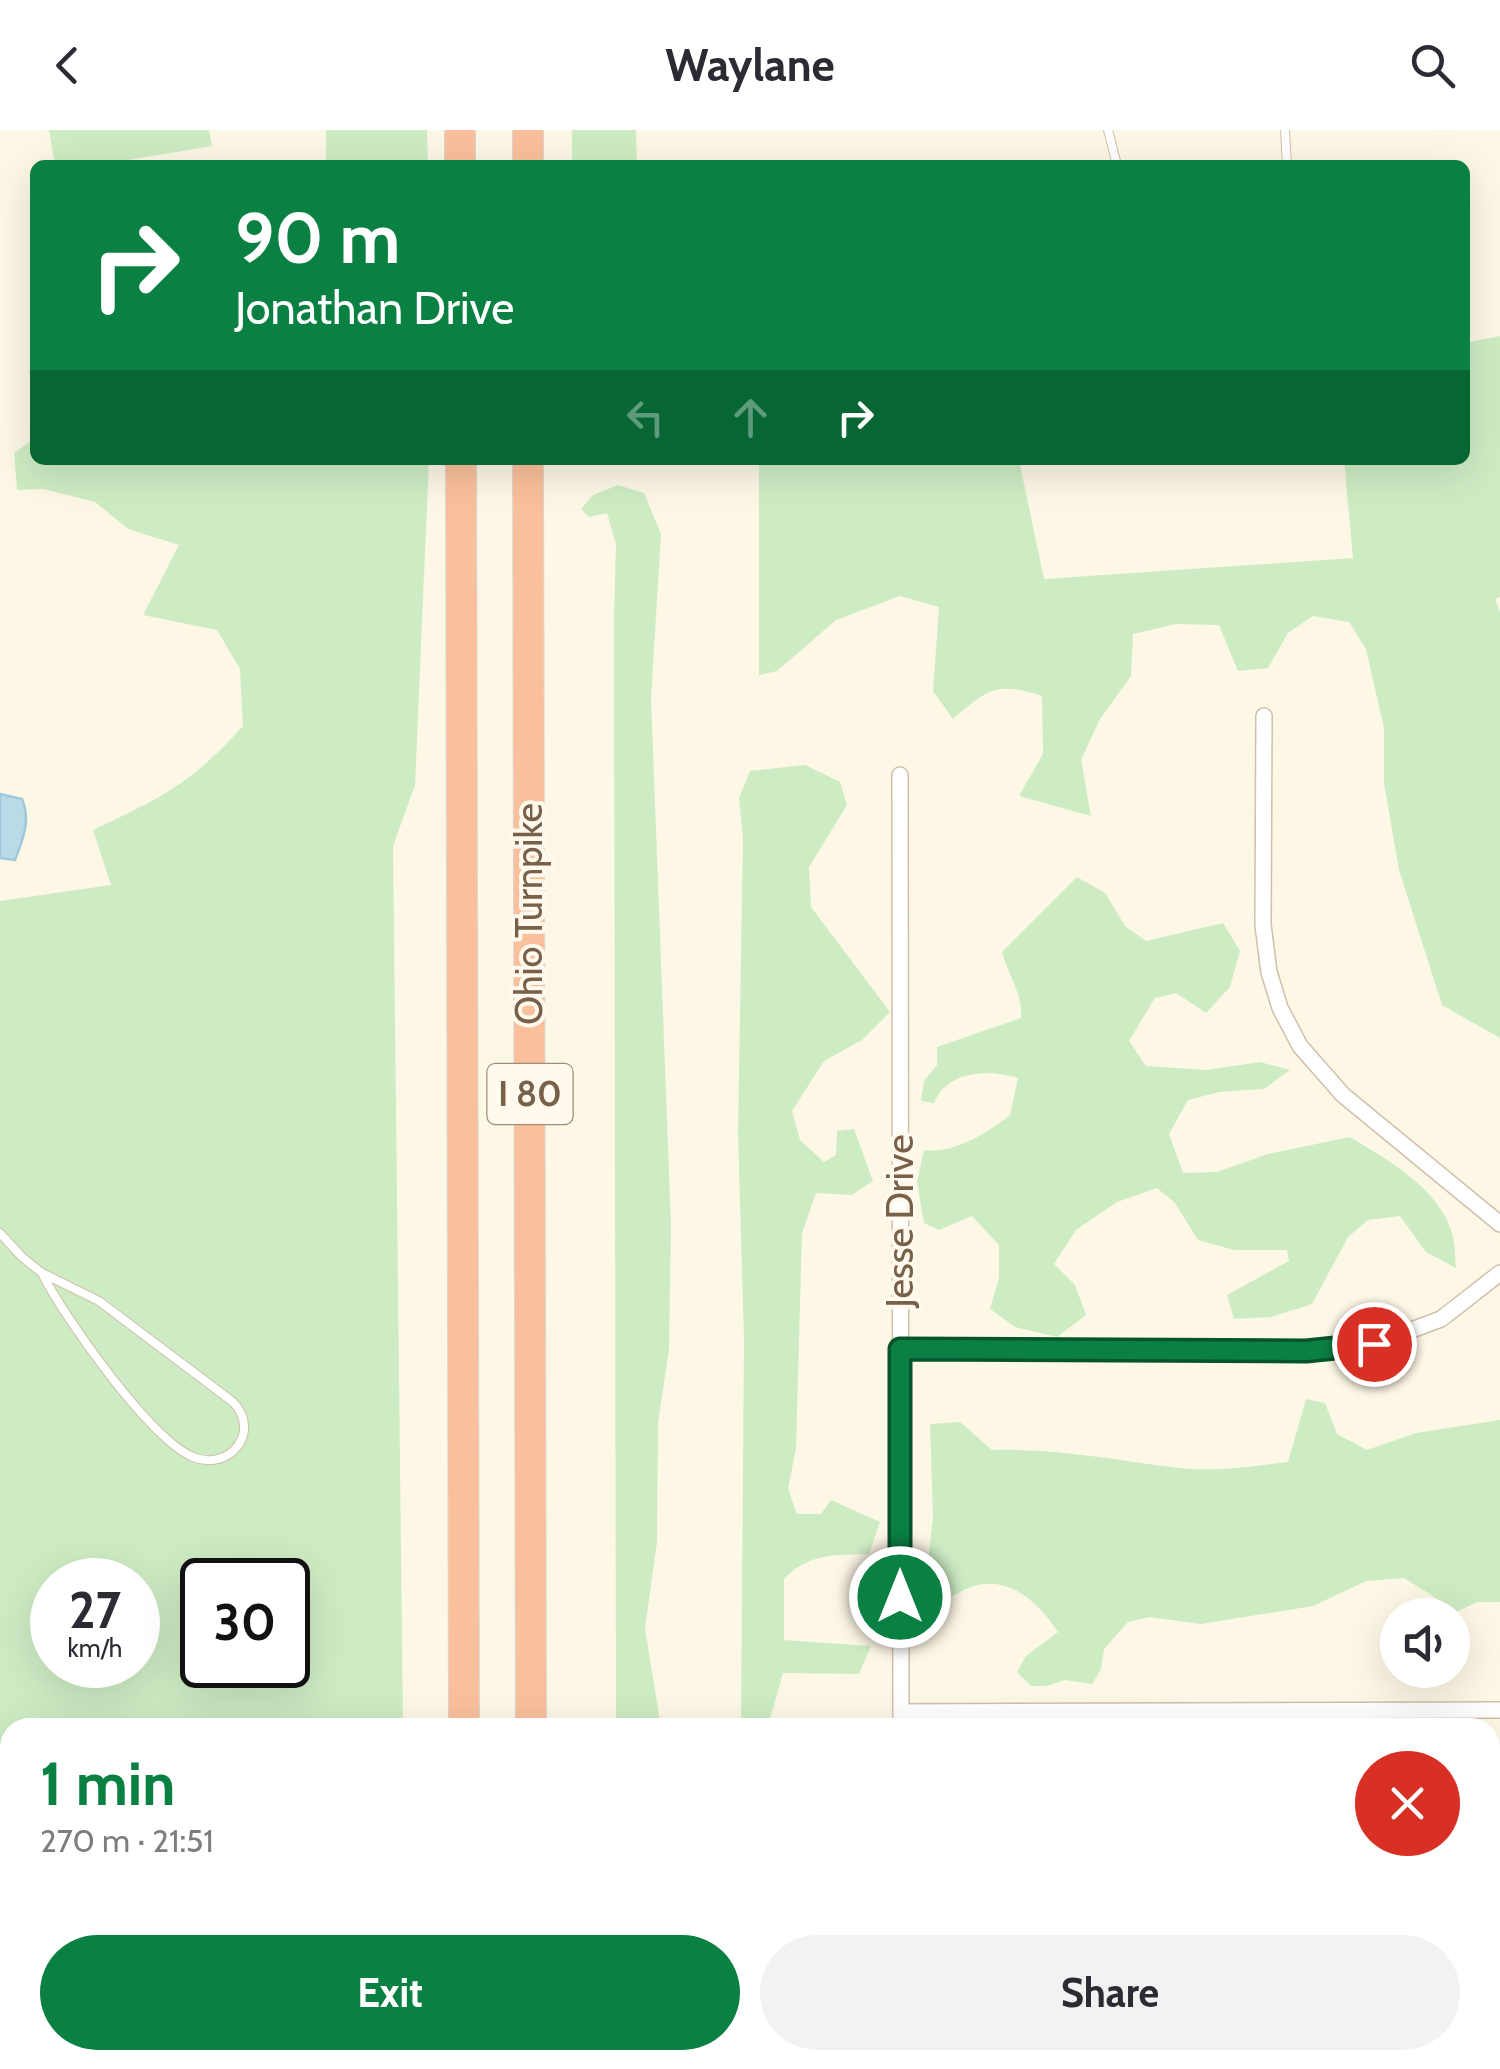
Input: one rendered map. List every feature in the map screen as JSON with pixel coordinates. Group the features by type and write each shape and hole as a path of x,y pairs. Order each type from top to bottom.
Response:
{"highway":[{"path":"460,130 460,160"},
{"path":"528,130 528,160"},
{"name":"Ohio Turnpike","path":"460,465 464,1718"},
{"name":"Ohio Turnpike","path":"528,465 531,1718"}],"street":[{"path":"1264,716 1263,925 1268,972 1280,1008 1300,1046 1343,1096 1500,1224"},
{"name":"Jesse Drive","path":"900,775 901,1718"},
{"path":"900,1349 1306,1351 1374,1344 1442,1319 1500,1272"},
{"path":"1310,1718 1500,1710"}],"lane":[{"path":"1108,130 1116,160"},
{"path":"1285,130 1287,160"},
{"path":"0,1233 42,1273 99,1301 233,1402 240,1410 245,1432 237,1450 225,1457 203,1460 189,1456 169,1442 119,1387 53,1295 42,1273"}],"green space":[{"path":"49,130 209,130 212,146 128,160 54,160"},
{"path":"326,130 427,130 428,160 326,160"},
{"path":"572,130 636,130 637,160 572,160"},
{"path":"1500,336 1500,597 1495,599 1500,612 1500,1038 1442,1005 1399,870 1384,783 1384,728 1366,649 1349,622 1313,616 1288,633 1268,668 1238,671 1219,625 1176,624 1133,634 1131,676 1100,719 1081,760 1091,816 1019,796 1043,754 1042,696 1014,689 993,691 953,719 933,691 939,607 900,596 836,620 777,671 759,675 759,465 1020,465 1044,579 1353,558 1344,465 1470,465 1470,342"},
{"path":"30,442 30,465 429,465 415,785 393,846 403,1718 0,1718 0,901 111,885 93,830 191,776 243,726 240,669 217,630 143,615 179,545 128,529 95,502 44,489 17,490 14,453"},
{"path":"618,485 644,493 661,534 651,698 671,1225 669,1349 658,1423 657,1542 645,1628 659,1718 616,1718 616,544 607,513 589,517 581,509 593,495"},
{"path":"805,765 840,782 847,805 809,867 811,907 890,1012 862,1040 824,1061 792,1111 800,1140 824,1162 836,1155 837,1131 854,1129 873,1181 852,1195 816,1193 802,1233 796,1448 788,1489 797,1514 821,1514 831,1500 880,1522 869,1554 813,1560 784,1579 784,1640 871,1646 859,1674 783,1673 770,1718 741,1718 744,1339 738,1133 743,839 739,798 750,771"},
{"path":"1077,877 1105,893 1125,926 1146,941 1223,923 1240,951 1230,987 1206,1013 1176,993 1155,998 1129,1041 1146,1066 1206,1070 1260,1062 1290,1070 1264,1089 1219,1092 1188,1100 1169,1134 1183,1173 1217,1172 1268,1154 1350,1137 1411,1177 1437,1204 1453,1236 1456,1268 1426,1252 1400,1216 1368,1220 1348,1237 1312,1304 1271,1317 1234,1319 1227,1295 1289,1261 1287,1250 1234,1250 1198,1240 1175,1203 1157,1188 1117,1202 1076,1230 1054,1264 1075,1285 1086,1315 1057,1337 1015,1327 990,1309 999,1278 999,1245 972,1216 939,1230 924,1223 917,1182 924,1150 958,1145 1010,1115 1018,1078 982,1073 959,1078 940,1092 934,1103 921,1101 924,1081 937,1065 937,1047 1021,1018 1017,993 1002,952"},
{"path":"1306,1399 1325,1403 1337,1434 1367,1450 1416,1433 1500,1420 1500,1602 1470,1605 1470,1598 1436,1598 1404,1578 1366,1581 1313,1606 1201,1624 1149,1617 1128,1622 1104,1649 1101,1669 1092,1684 1065,1680 1047,1686 1031,1686 1017,1672 1026,1656 1058,1632 1025,1596 1003,1585 991,1584 978,1585 932,1603 930,1424 960,1422 992,1450 1062,1453 1192,1469 1288,1462"}],"water":[{"path":"0,794 22,799 25,807 25,830 15,860 0,858"}],"route":[{"path":"900,1597 900,1349 1306,1351 1374,1344"}]}
